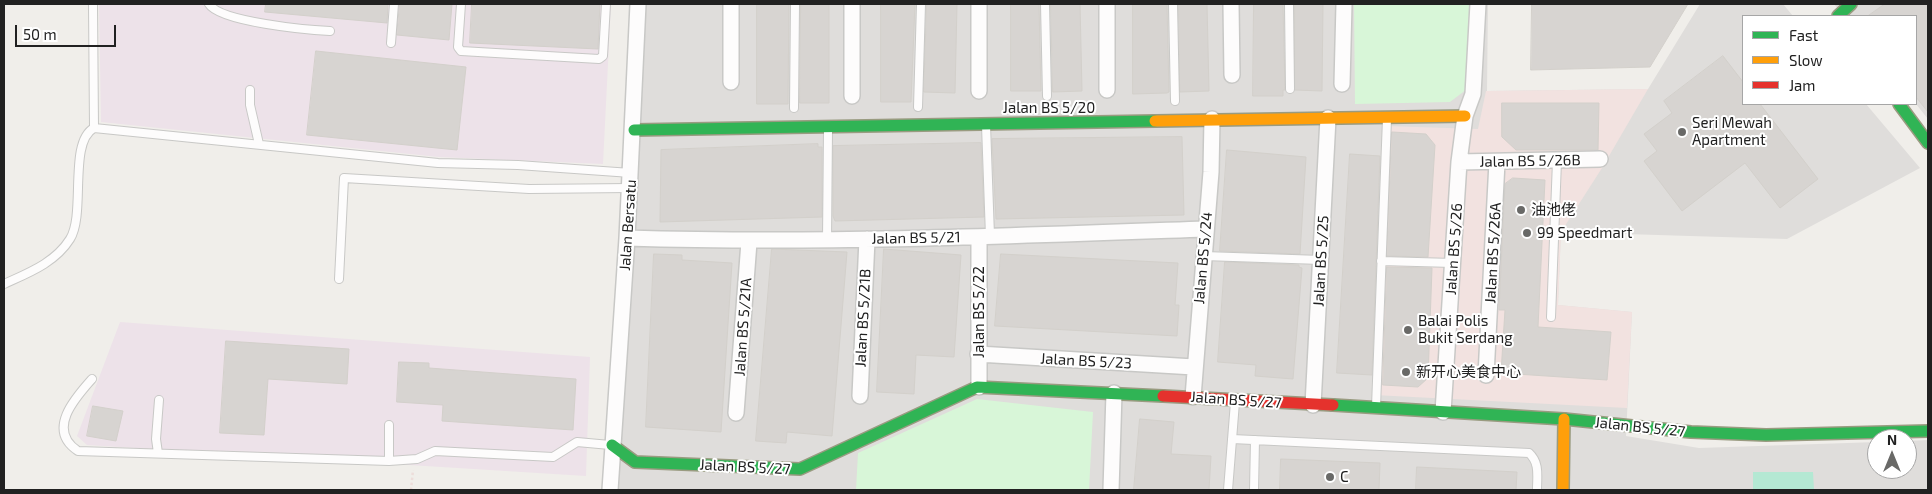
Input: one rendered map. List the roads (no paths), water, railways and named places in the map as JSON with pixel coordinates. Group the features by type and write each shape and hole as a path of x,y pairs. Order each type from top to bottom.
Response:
{"street":[{"name":"Jalan Bersatu","path":"612,445 628,238 638,4"},
{"path":"731,4 731,82"},
{"path":"852,4 852,96"},
{"path":"979,91 980,4"},
{"path":"1107,4 1108,90"},
{"path":"1231,4 1232,75"},
{"path":"1342,84 1344,4"},
{"name":"Jalan BS 5/26","path":"1443,412 1459,162 1465,116 1473,94 1478,4"},
{"path":"1828,4 1837,15"},
{"path":"1839,15 1852,4"},
{"path":"1899,105 1927,138"},
{"name":"Jalan BS 5/20","path":"634,130 1085,124 1465,116"},
{"name":"Jalan BS 5/25","path":"1313,404 1328,118"},
{"name":"Jalan BS 5/24","path":"1193,397 1211,172 1212,120"},
{"name":"Jalan BS 5/26B","path":"1459,162 1600,159"},
{"name":"Jalan BS 5/26A","path":"1486,375 1497,162"},
{"name":"Jalan BS 5/21","path":"628,238 749,242 985,237 1205,229"},
{"name":"Jalan BS 5/22","path":"978,387 978,354 985,237"},
{"name":"Jalan BS 5/21B","path":"860,396 867,239"},
{"name":"Jalan BS 5/21A","path":"736,413 749,242"},
{"name":"Jalan BS 5/23","path":"978,354 1194,367"},
{"name":"Jalan BS 5/27","path":"612,445 635,462 800,469 978,387 1193,397 1564,419 1691,432 1756,435 1928,431"},
{"path":"1111,490 1114,393"},
{"path":"1562,490 1564,419"},
{"path":"610,490 612,445"}],"lane":[{"path":"4,284 50,260 71,237 77,214 79,158 83,145 94,128 93,4"},
{"path":"209,4 219,13 297,30 330,31"},
{"path":"391,43 394,4"},
{"path":"461,4 458,47 461,51 598,59 604,56 606,4"},
{"path":"794,108 795,4"},
{"path":"918,107 921,4"},
{"path":"1045,4 1047,96"},
{"path":"1173,4 1175,100"},
{"path":"1290,4 1290,89"},
{"path":"250,90 250,105 259,144"},
{"path":"1376,409 1387,118"},
{"path":"985,237 986,124"},
{"path":"94,128 438,163 518,165 631,172"},
{"path":"828,128 828,240"},
{"path":"1551,317 1557,161"},
{"path":"339,279 344,178 529,189 630,188"},
{"path":"1204,256 1321,260"},
{"path":"1381,260 1453,263"},
{"path":"92,379 70,404 64,433 69,445 78,451 389,461 417,459 435,451 553,457 577,442 612,445"},
{"path":"158,453 156,439 159,400"},
{"path":"1228,490 1235,400"},
{"path":"389,424 389,461"},
{"path":"1232,439 1529,453 1535,458 1536,490"},
{"path":"1254,490 1255,440"}],"place":[{"name":"Seri Mewah Apartment","path":"1682,132"},
{"name":"油池佬","path":"1521,210"},
{"name":"99 Speedmart","path":"1527,233"},
{"name":"Balai Polis Bukit Serdang","path":"1408,330"},
{"name":"新开心美食中心","path":"1406,372"},
{"name":"C","path":"1330,477"}]}
